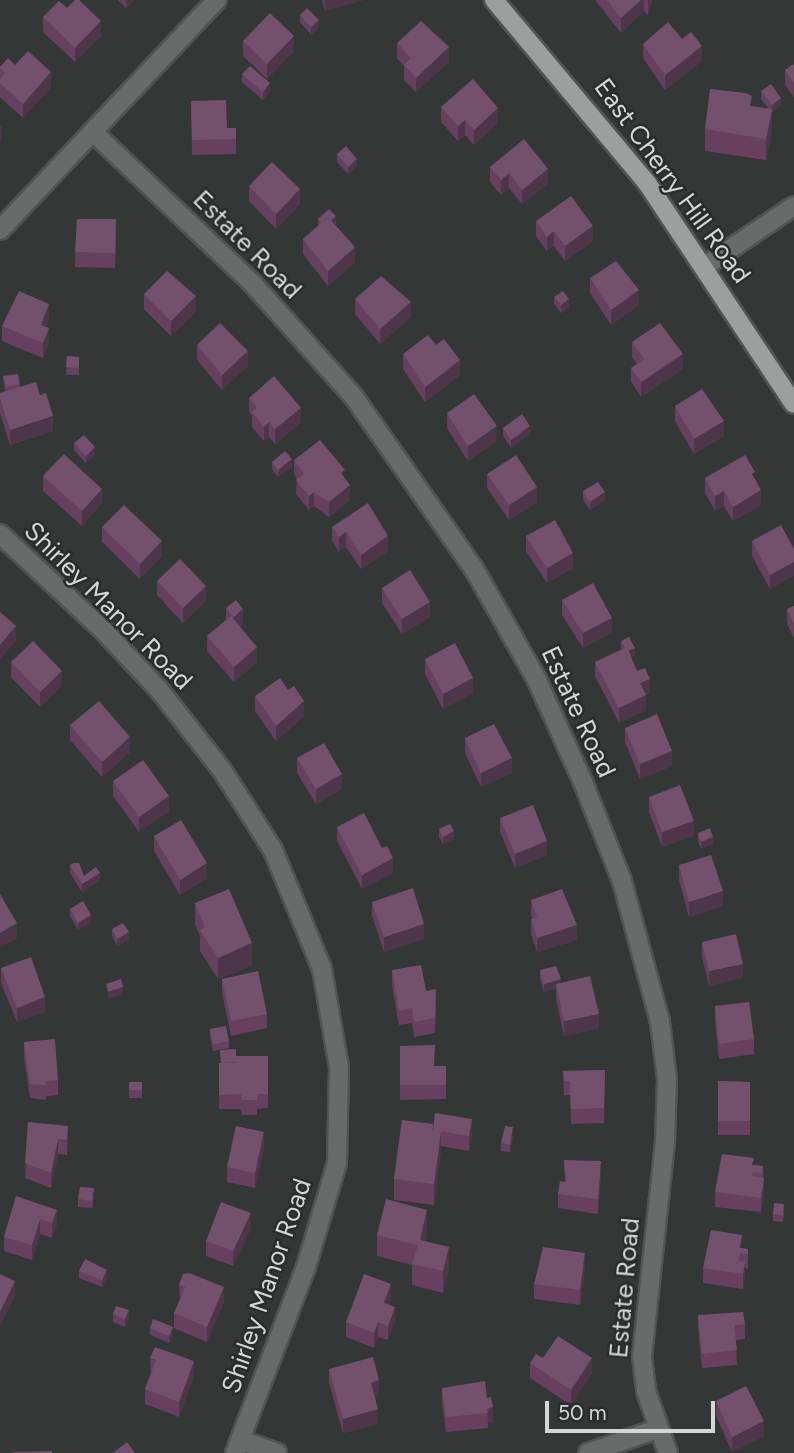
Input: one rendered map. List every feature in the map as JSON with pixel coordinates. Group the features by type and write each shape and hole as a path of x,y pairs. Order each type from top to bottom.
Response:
{"main road":[{"name":"East Cherry Hill Road","path":"494,0 639,172 705,266 794,404"}],"street":[{"path":"0,230 217,0"},
{"name":"Estate Road","path":"94,133 261,293 354,397 414,477 474,569 536,678 583,782 622,881 647,961 666,1068 666,1142 642,1357 657,1429 668,1453"},
{"path":"705,266 794,206"},
{"name":"Shirley Manor Road","path":"0,534 104,631 160,691 222,770 273,850 322,968 339,1067 337,1163 309,1256 238,1447"},
{"path":"588,1453 657,1429"},
{"path":"238,1447 277,1453"}],"building":[{"path":"75,0 79,0 101,21 75,48 43,17 59,1 67,8"},
{"path":"607,0 641,0 621,18"},
{"path":"307,8 319,20 311,27 300,15"},
{"path":"270,13 294,36 267,64 243,41"},
{"path":"421,21 449,47 416,78 404,65 411,58 397,43"},
{"path":"668,22 682,39 691,32 702,46 665,75 643,44"},
{"path":"28,51 51,72 23,104 0,83 5,73 0,67 8,58 15,65"},
{"path":"793,64 794,66 794,83 785,70"},
{"path":"250,66 270,83 263,92 242,74"},
{"path":"473,79 498,108 474,130 465,120 458,126 441,107"},
{"path":"771,84 781,98 772,105 761,91"},
{"path":"710,89 746,93 752,96 750,106 772,109 766,139 705,129"},
{"path":"226,100 227,128 236,128 236,139 192,140 191,101"},
{"path":"524,139 548,169 522,190 509,173 501,180 490,167"},
{"path":"346,146 357,159 348,167 337,154"},
{"path":"272,162 300,189 276,214 249,186"},
{"path":"571,196 593,226 565,246 554,231 547,237 536,221"},
{"path":"329,209 336,216 331,221 328,217 321,223 318,219"},
{"path":"328,217 355,247 328,271 303,239"},
{"path":"77,219 116,219 115,253 75,252"},
{"path":"616,261 639,290 611,310 590,278"},
{"path":"167,271 196,296 171,321 144,294"},
{"path":"381,276 411,302 380,329 355,299"},
{"path":"19,291 49,304 41,325 49,328 43,343 2,326"},
{"path":"563,291 569,299 561,305 554,297"},
{"path":"220,323 248,351 222,375 197,345"},
{"path":"660,323 683,354 641,382 631,368 644,359 632,342"},
{"path":"428,335 436,345 444,339 460,360 425,387 403,354"},
{"path":"67,356 79,357 79,368 66,367"},
{"path":"18,374 20,384 6,387 3,376"},
{"path":"274,376 301,408 275,429 269,422 264,427 252,412 257,407 249,398"},
{"path":"36,382 40,395 46,393 53,416 10,430 0,393"},
{"path":"702,389 724,421 694,439 675,406"},
{"path":"474,394 497,426 468,446 447,413"},
{"path":"522,414 530,426 511,440 503,428"},
{"path":"84,435 95,447 86,456 74,443"},
{"path":"320,440 345,470 341,473 350,485 329,502 314,492 309,496 296,480 304,474 294,460"},
{"path":"285,451 292,459 278,470 272,462"},
{"path":"64,454 102,489 82,511 43,476"},
{"path":"516,455 537,487 509,505 487,474"},
{"path":"745,455 761,490 733,507 724,491 715,496 705,478"},
{"path":"598,482 605,492 590,502 583,491"},
{"path":"368,503 388,536 361,555 346,532 339,537 332,527"},
{"path":"124,505 162,541 140,564 102,527"},
{"path":"555,520 573,553 547,568 526,536"},
{"path":"781,525 794,549 794,562 770,575 752,541"},
{"path":"180,559 206,586 183,608 157,581"},
{"path":"410,570 430,602 402,619 382,588"},
{"path":"593,583 612,618 583,633 562,600"},
{"path":"236,600 243,609 234,617 226,608"},
{"path":"794,606 794,624 787,609"},
{"path":"0,612 16,626 0,645"},
{"path":"231,616 257,647 234,667 207,636"},
{"path":"629,637 635,648 628,651 621,641"},
{"path":"33,641 62,671 40,692 11,662"},
{"path":"455,643 473,678 443,694 425,659"},
{"path":"627,647 637,671 645,668 650,679 640,683 646,695 619,708 595,662"},
{"path":"280,678 288,690 294,686 304,701 276,726 255,696"},
{"path":"99,701 130,737 102,762 70,725"},
{"path":"657,714 672,751 640,764 625,728"},
{"path":"494,724 512,758 481,773 465,738"},
{"path":"324,743 342,774 316,789 297,758"},
{"path":"143,760 169,796 139,817 113,781"},
{"path":"680,785 694,821 662,832 649,797"},
{"path":"533,805 547,841 515,854 500,818"},
{"path":"364,813 382,848 387,846 393,858 362,875 337,827"},
{"path":"181,820 207,863 180,880 154,836"},
{"path":"450,824 454,831 443,837 439,829"},
{"path":"710,828 713,837 701,842 698,833"},
{"path":"711,855 723,891 689,902 679,865"},
{"path":"79,863 84,876 96,867 100,873 82,884 70,865"},
{"path":"413,888 424,924 384,937 372,902"},
{"path":"229,889 252,943 218,958 200,930 205,927 195,903"},
{"path":"562,889 577,925 537,938 531,919 537,917 531,900"},
{"path":"0,894 17,923 0,933"},
{"path":"83,901 91,915 78,923 70,909"},
{"path":"123,923 129,932 117,939 112,929"},
{"path":"736,934 743,964 709,971 702,942"},
{"path":"31,957 45,997 17,1008 1,968"},
{"path":"421,965 426,991 436,989 435,1018 414,1022 412,1008 399,1011 392,970"},
{"path":"556,966 561,979 544,984 540,970"},
{"path":"258,971 267,1014 231,1021 222,979"},
{"path":"590,976 599,1014 564,1021 556,984"},
{"path":"121,979 123,987 108,992 106,984"},
{"path":"749,1002 754,1039 719,1044 715,1006"},
{"path":"226,1026 229,1041 213,1044 210,1029"},
{"path":"55,1039 58,1080 45,1081 46,1085 30,1084 24,1042"},
{"path":"435,1045 434,1066 446,1066 446,1085 400,1085 400,1046"},
{"path":"236,1049 236,1062 221,1063 220,1050"},
{"path":"236,1056 268,1056 268,1094 257,1094 257,1100 242,1100 241,1094 219,1095 219,1063 236,1063"},
{"path":"605,1070 604,1108 571,1109 570,1081 564,1081 563,1071"},
{"path":"718,1081 750,1082 750,1121 718,1121"},
{"path":"129,1082 142,1082 142,1090 129,1090"},
{"path":"435,1113 472,1119 469,1136 433,1130"},
{"path":"402,1120 433,1124 432,1130 441,1131 434,1184 394,1179"},
{"path":"28,1122 68,1126 67,1140 58,1139 51,1173 25,1163"},
{"path":"236,1126 264,1132 255,1173 227,1167"},
{"path":"505,1126 513,1127 510,1145 501,1143"},
{"path":"722,1154 754,1158 752,1165 763,1166 762,1173 753,1172 752,1176 764,1178 761,1198 715,1192"},
{"path":"564,1160 601,1161 598,1199 558,1194 560,1181 566,1182"},
{"path":"80,1187 94,1188 92,1201 78,1199"},
{"path":"16,1196 57,1210 52,1223 40,1219 32,1245 4,1237"},
{"path":"386,1199 427,1210 420,1240 449,1247 443,1271 412,1264 418,1245 377,1235"},
{"path":"221,1202 251,1213 233,1251 206,1241"},
{"path":"774,1203 784,1204 783,1215 773,1214"},
{"path":"711,1230 742,1235 740,1248 748,1249 748,1254 740,1253 738,1261 745,1262 743,1274 703,1268"},
{"path":"543,1247 585,1253 580,1290 534,1284"},
{"path":"85,1259 107,1270 102,1280 79,1271"},
{"path":"189,1273 224,1287 207,1327 174,1313 185,1287 179,1285 183,1274"},
{"path":"0,1274 15,1281 0,1312"},
{"path":"364,1274 391,1284 384,1303 395,1307 388,1326 378,1322 374,1333 346,1322"},
{"path":"116,1306 129,1310 125,1319 113,1314"},
{"path":"743,1312 745,1324 734,1325 737,1350 702,1354 698,1315"},
{"path":"153,1319 173,1327 169,1336 150,1328"},
{"path":"558,1336 592,1358 571,1390 530,1363 536,1354 543,1358"},
{"path":"155,1347 194,1361 179,1402 145,1389 156,1360 150,1358"},
{"path":"373,1357 379,1380 371,1383 378,1409 343,1419 329,1369"},
{"path":"485,1381 487,1398 491,1397 493,1407 487,1409 488,1413 446,1417 442,1388"},
{"path":"746,1386 764,1421 732,1437 716,1401"},
{"path":"127,1442 135,1453 113,1453"},
{"path":"13,1452 52,1453 13,1453"}]}
